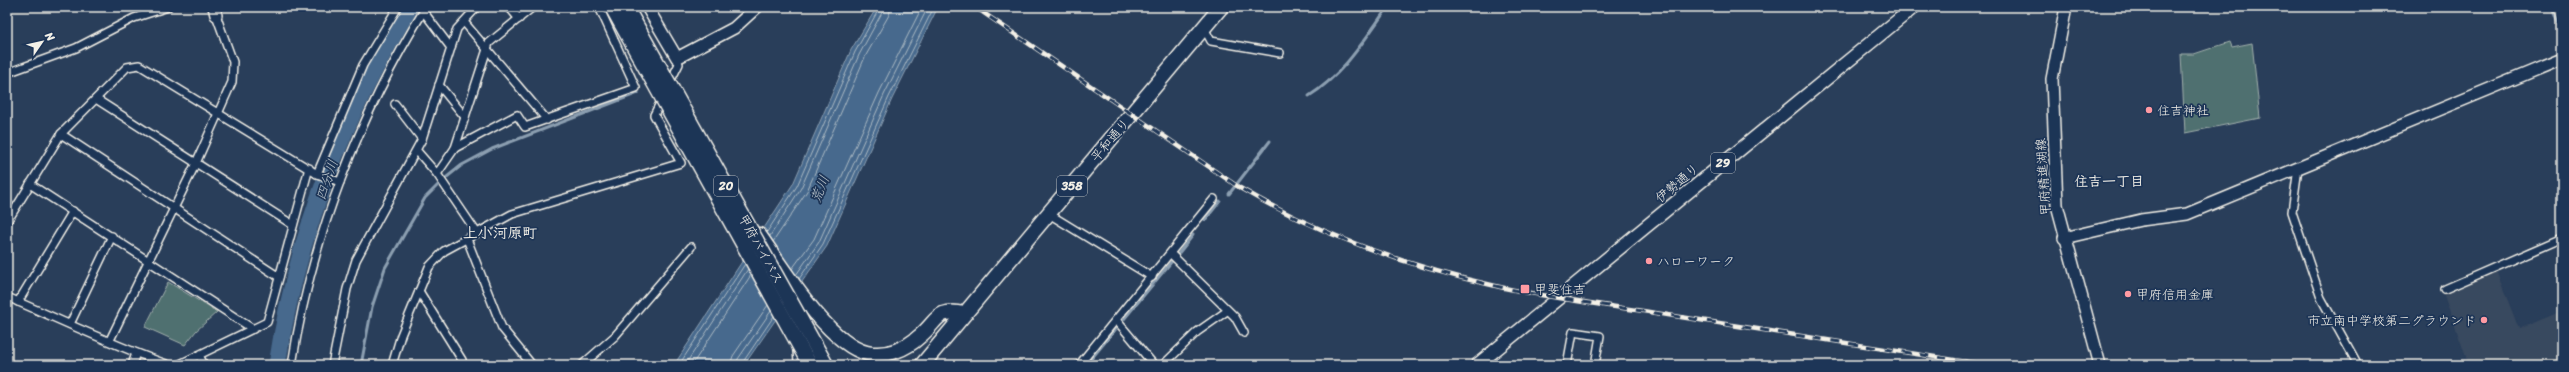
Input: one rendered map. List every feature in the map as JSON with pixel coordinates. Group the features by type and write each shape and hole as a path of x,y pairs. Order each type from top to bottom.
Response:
{"highway":[{"name":"甲府バイパス","path":"612,7 810,365"},
{"name":"甲府バイパス","path":"626,7 826,365"},
{"name":"平和通り","path":"922,365 1221,7"},
{"path":"726,187 795,286 828,327 847,343 866,353 881,354 909,346 922,335 941,313 947,311 964,314"},
{"path":"800,347 802,365"}],"main road":[{"name":"伊勢通り","path":"1477,365 1914,7"}],"street":[{"path":"7,73 76,48 134,18 168,7"},
{"path":"319,175 363,65 398,7"},
{"path":"332,365 347,289 356,260 417,151 457,29 477,7"},
{"path":"509,7 519,19"},
{"path":"438,175 455,148 489,44 533,7"},
{"path":"455,148 517,115 525,127 636,88 599,7"},
{"path":"392,365 401,335 419,291 430,267 444,251 512,214 682,163 654,115 679,64 647,7"},
{"path":"677,58 734,28 758,7"},
{"name":"甲府精進湖線","path":"2066,7 2052,79 2057,205 2064,238 2100,365"},
{"path":"292,365 317,253 338,181 388,72 424,9 451,48"},
{"path":"110,340 174,209 232,82 233,62 215,11"},
{"path":"464,22 547,120"},
{"path":"1204,28 1211,41 1280,53"},
{"path":"2064,238 2141,220 2187,214 2562,59"},
{"path":"7,222 61,134 127,67 133,64 139,65 319,175 338,181"},
{"path":"439,85 465,117"},
{"path":"96,99 293,225"},
{"path":"395,104 422,139"},
{"path":"61,134 279,277"},
{"path":"417,151 438,175 477,233"},
{"path":"178,365 267,322 308,168"},
{"path":"2298,168 2292,212 2321,298 2358,365"},
{"path":"30,184 253,329"},
{"path":"1079,365 1117,321 1214,199"},
{"path":"18,302 73,211"},
{"path":"1049,214 1152,277"},
{"path":"70,324 112,236"},
{"path":"2445,289 2562,238"},
{"path":"467,239 502,328 532,365"},
{"path":"582,365 615,336 691,247"},
{"path":"1171,254 1235,317 1244,333"},
{"path":"419,291 462,360"},
{"path":"7,298 110,340 136,353 169,365"},
{"path":"1163,365 1198,332 1228,311"},
{"path":"1117,321 1154,365"},
{"path":"1567,365 1573,332 1600,336 1595,365"},
{"path":"132,365 136,353"},
{"path":"199,355 204,365"}],"shaded area":[{"name":"市立南中学校第二グラウンド","path":"2495,268 2519,329 2562,311 2562,365 2469,365 2442,290"}],"green space":[{"path":"2230,42 2232,47 2252,43 2260,118 2185,133 2181,54 2194,54"},
{"path":"168,282 217,312 196,331 185,345 145,327"}],"water":[{"name":"荒川","path":"877,7 938,7 892,99 827,246 744,365 674,365 793,184 851,50"}],"waterway":[{"name":"四分川","path":"277,365 285,318 296,271 326,179 343,135 364,91 386,48 410,7"},
{"path":"1309,96 1333,77 1353,56 1388,7"},
{"path":"2553,7 2562,30"},
{"path":"361,365 372,307 385,268 425,198 442,181 462,165 492,149 638,93"},
{"path":"1229,194 1270,141"},
{"path":"1205,220 1220,201"},
{"path":"1178,254 1193,235"},
{"path":"1086,365 1172,261"}],"railway":[{"path":"975,7 1240,188 1270,205 1333,235 1366,248 1432,270 1521,291 1986,365"}],"place":[{"name":"住吉神社","path":"2149,110"},
{"name":"ハローワーク","path":"1649,261"},
{"name":"甲斐住吉","path":"1525,289"},
{"name":"甲府信用金庫","path":"2128,294"},
{"name":"市立南中学校第二グラウンド","path":"2484,320"}],"district":[{"name":"住吉一丁目","path":"2109,181"},
{"name":"上小河原町","path":"500,233"}]}
